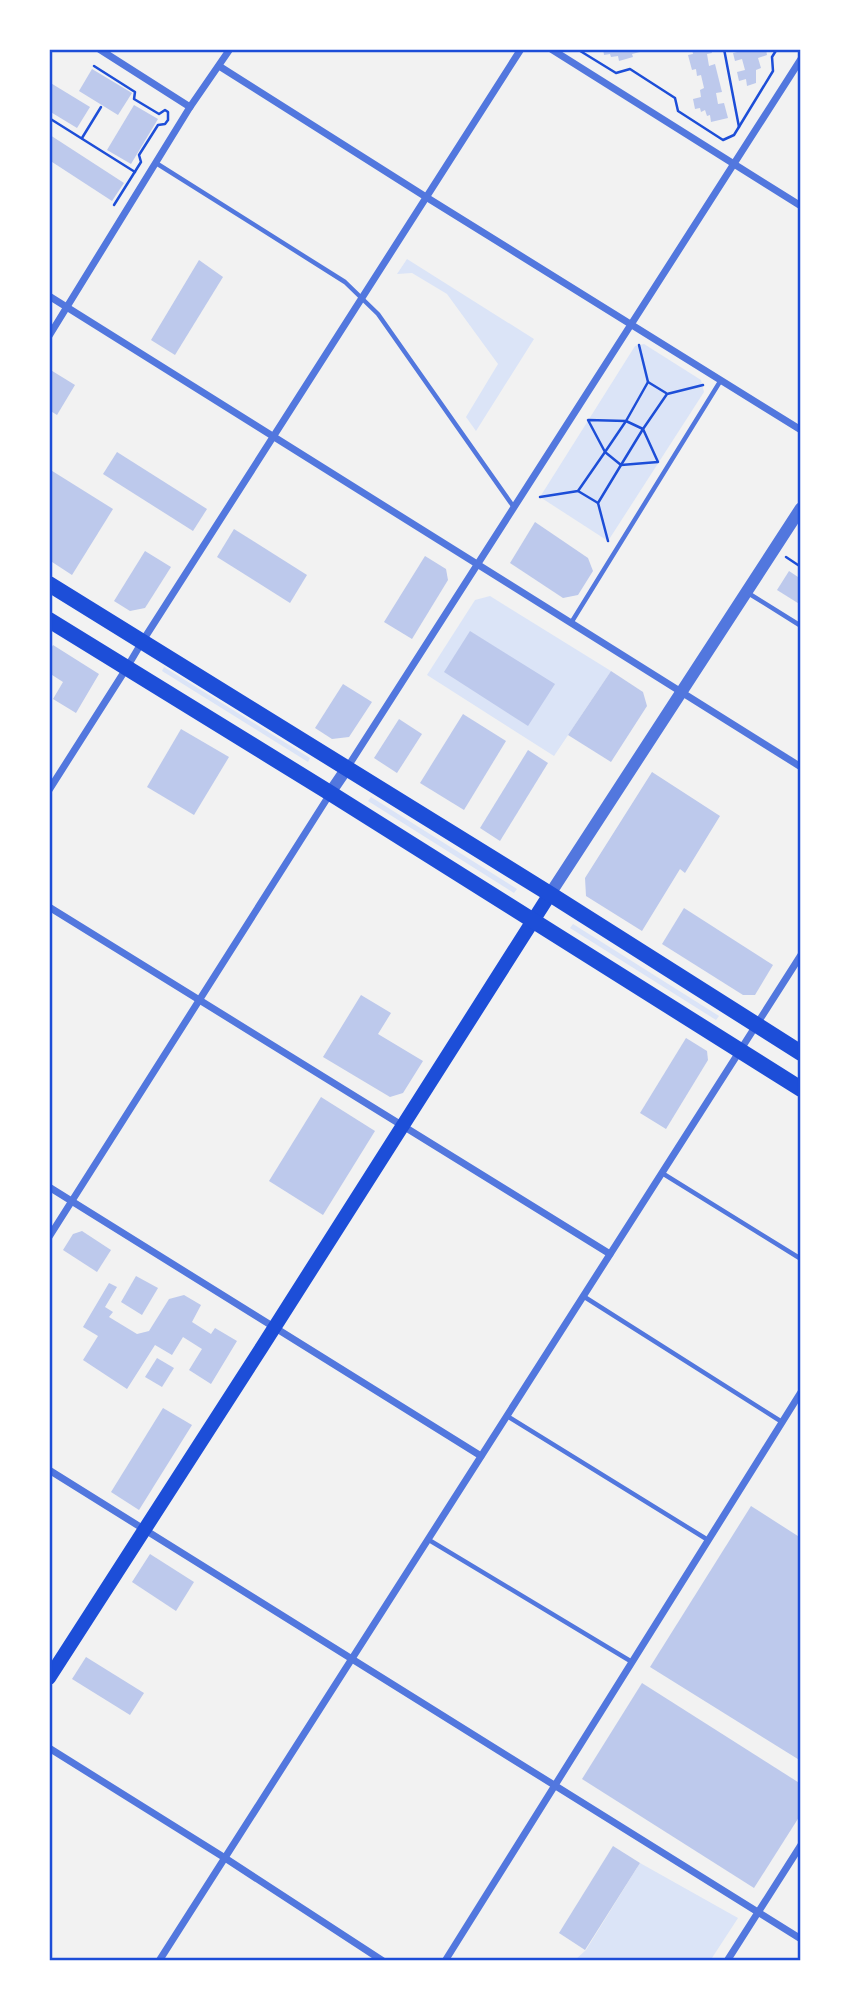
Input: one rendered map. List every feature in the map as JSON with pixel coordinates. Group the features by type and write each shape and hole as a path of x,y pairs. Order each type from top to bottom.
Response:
{"main road":[{"path":"49,584 801,1053"},
{"path":"49,620 801,1088"},
{"path":"49,1678 550,894"}],"street":[{"path":"99,49 190,107"},
{"path":"49,336 190,107 230,49"},
{"path":"49,790 521,49"},
{"path":"551,49 801,205"},
{"path":"49,1237 513,506 801,60"},
{"path":"219,66 801,430"},
{"path":"49,296 801,767"},
{"path":"550,894 801,508"},
{"path":"49,907 610,1254"},
{"path":"159,1961 801,955"},
{"path":"49,1187 481,1456"},
{"path":"445,1961 801,1392"},
{"path":"49,1470 801,1939"},
{"path":"49,1748 383,1961"},
{"path":"727,1961 801,1845"}],"lane":[{"path":"156,163 345,282 363,298 378,314 513,506"},
{"path":"571,623 721,380"},
{"path":"748,592 801,626"},
{"path":"661,1173 801,1259"},
{"path":"583,1296 782,1422"},
{"path":"506,1416 708,1540"},
{"path":"428,1539 632,1662"}],"path":[{"path":"577,49 616,73 630,69 675,98 678,111 723,141 734,135 773,71 772,57 777,49"},
{"path":"724,49 739,127"},
{"path":"94,66 135,92 134,99 159,114 166,110 168,112 168,120 165,124 158,125 139,155 141,162 114,205"},
{"path":"82,138 101,107"},
{"path":"49,118 135,172"},
{"path":"578,491 626,421 648,382 639,345"},
{"path":"648,382 667,394"},
{"path":"598,503 667,394 703,385"},
{"path":"588,419 626,421 643,429 658,462 621,465 605,452 588,419"},
{"path":"540,497 578,491 598,503 608,541"},
{"path":"786,557 801,567"}],"shaded area":[{"path":"407,259 534,339 476,431 466,417 498,364 447,294 412,273 397,274"},
{"path":"644,344 701,380 704,392 608,541 540,497 635,346"},
{"path":"490,596 611,671 554,756 427,675 475,600"},
{"path":"164,667 310,758 308,762 162,671"},
{"path":"371,797 517,889 514,893 368,801"},
{"path":"573,924 719,1016 716,1020 570,928"},
{"path":"640,1863 738,1918 710,1961 574,1961 586,1950"}],"building":[{"path":"603,49 639,49 640,52 619,61 618,56 604,55"},
{"path":"692,49 711,49 712,53 707,54 709,66 715,64 722,92 716,93 718,104 724,103 728,118 711,122 710,115 707,116 705,110 701,112 700,108 695,109 693,99 701,97 700,90 704,88 701,75 697,76 696,69 692,70 688,55 693,54"},
{"path":"740,49 766,49 767,55 758,58 761,68 756,70 756,83 747,86 746,79 739,81 737,72 745,70 742,59 735,61 733,53 741,51"},
{"path":"92,69 132,93 118,115 79,91"},
{"path":"49,82 90,107 77,128 49,111"},
{"path":"134,105 158,119 131,164 107,150"},
{"path":"50,135 124,183 112,201 49,160"},
{"path":"199,260 223,277 175,355 151,340"},
{"path":"49,369 75,385 57,415 49,410"},
{"path":"117,452 207,509 193,531 103,474"},
{"path":"49,469 113,509 72,575 49,560"},
{"path":"535,522 588,558 593,571 578,595 563,598 510,563"},
{"path":"234,529 307,575 290,603 217,557"},
{"path":"145,551 171,567 145,608 130,611 114,601"},
{"path":"425,556 446,569 448,580 412,639 384,622"},
{"path":"789,571 801,579 801,605 777,590"},
{"path":"470,631 555,684 528,726 444,672"},
{"path":"53,645 99,674 76,713 53,699 63,682 49,673 49,652"},
{"path":"611,671 643,692 647,706 611,762 568,735"},
{"path":"343,684 372,702 349,737 332,739 315,728"},
{"path":"463,714 506,741 464,810 420,783"},
{"path":"399,719 422,734 397,773 374,758"},
{"path":"181,729 229,757 194,815 147,787"},
{"path":"528,750 548,763 500,841 480,828"},
{"path":"652,772 720,816 685,873 680,869 642,931 586,896 585,878"},
{"path":"684,908 773,965 755,995 743,995 662,944"},
{"path":"361,995 391,1013 378,1034 423,1061 403,1093 390,1097 323,1057"},
{"path":"686,1038 707,1051 708,1060 666,1129 640,1113"},
{"path":"321,1097 375,1131 323,1215 269,1181"},
{"path":"82,1231 111,1250 97,1272 63,1250 73,1234"},
{"path":"136,1276 158,1288 142,1315 121,1302"},
{"path":"109,1283 117,1287 105,1307 113,1312 109,1317 137,1334 149,1331 169,1299 184,1295 201,1305 192,1322 211,1334 215,1328 237,1341 211,1384 189,1370 202,1349 183,1337 172,1355 155,1345 127,1389 83,1360 98,1336 83,1327"},
{"path":"157,1358 174,1368 162,1387 145,1377"},
{"path":"163,1408 192,1425 139,1510 111,1492"},
{"path":"751,1506 801,1538 801,1761 650,1667"},
{"path":"150,1554 194,1582 176,1611 132,1582"},
{"path":"86,1657 144,1693 130,1715 72,1679"},
{"path":"642,1683 801,1784 801,1814 754,1888 582,1779"},
{"path":"613,1846 640,1863 585,1950 559,1933"}]}
